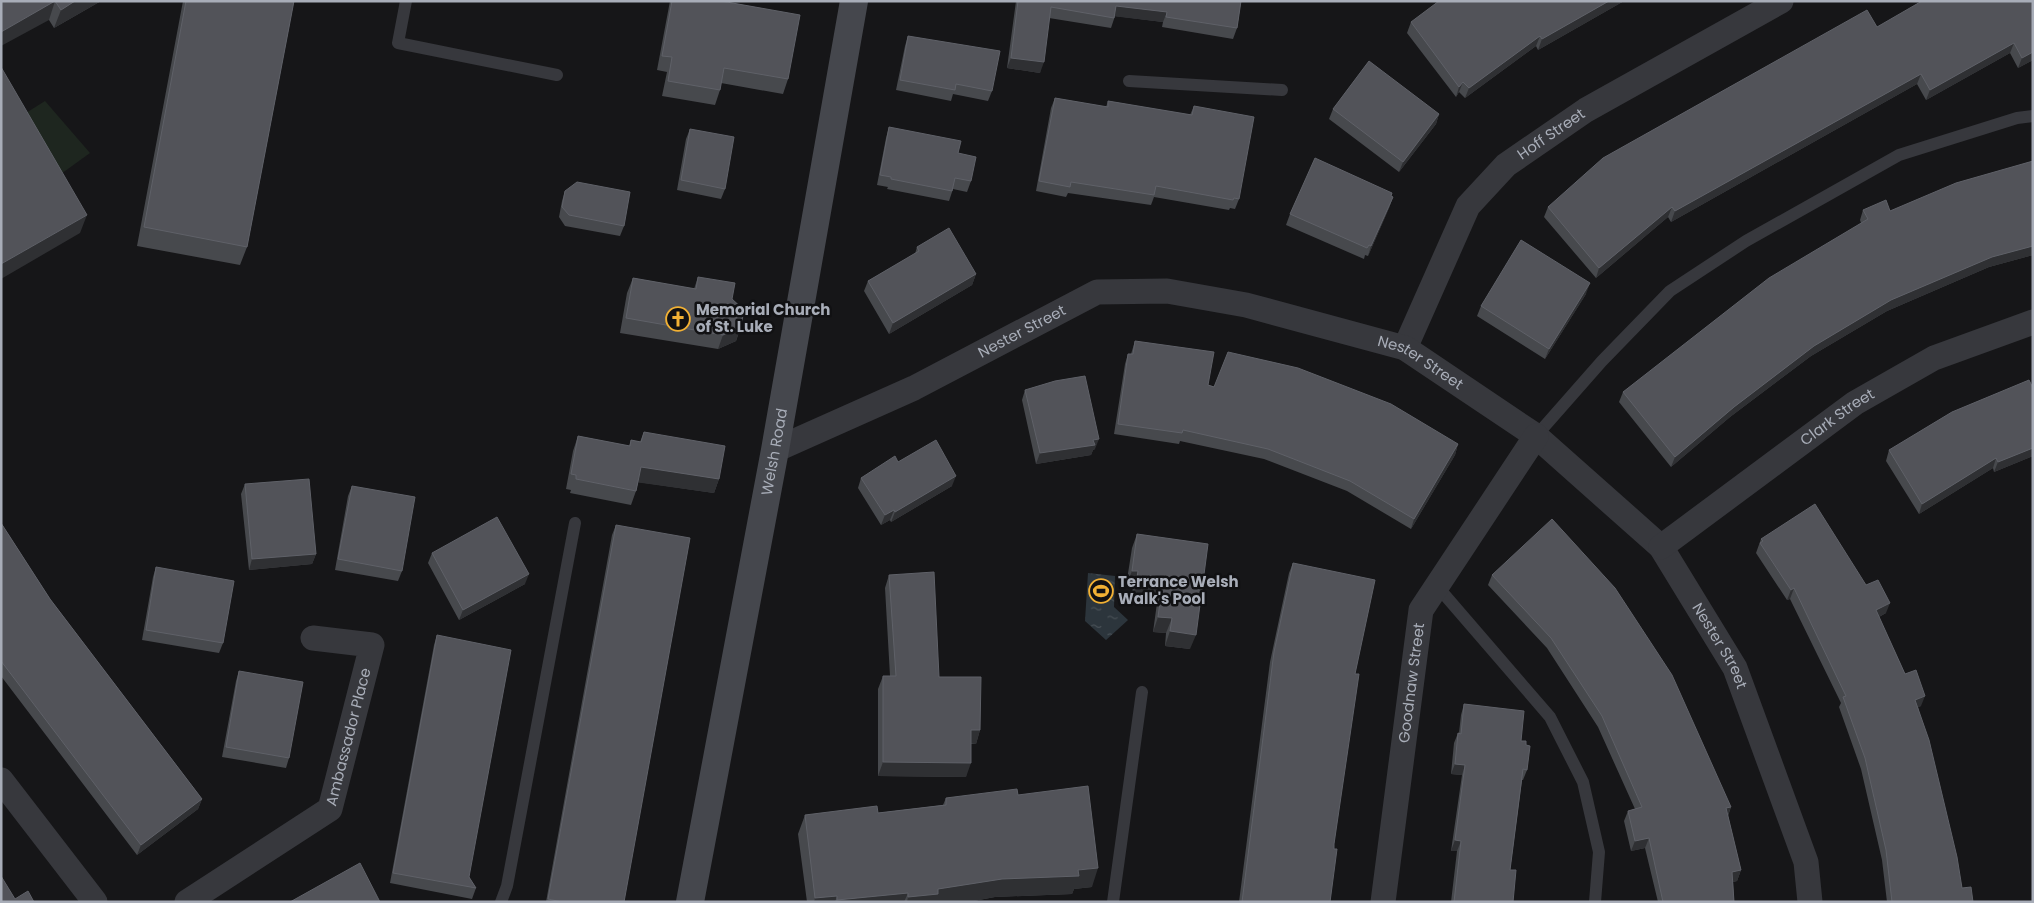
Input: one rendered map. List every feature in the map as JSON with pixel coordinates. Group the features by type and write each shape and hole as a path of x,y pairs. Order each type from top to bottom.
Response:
{"main road":[{"name":"Welsh Road","path":"690,902 775,450 854,1"}],"street":[{"name":"Hoff Street","path":"1405,348 1468,206 1506,165 1586,110 1782,1"},
{"name":"Nester Street","path":"775,450 914,388 1097,292 1168,292 1246,305 1405,348 1536,436 1662,547 1735,668 1806,862 1810,902"},
{"name":"Clark Street","path":"1662,547 1855,403 1934,358 2033,322"},
{"name":"Goodnaw Street","path":"1383,902 1421,610 1536,436"},
{"name":"Ambassador Place","path":"187,902 330,810 372,645 313,638"},
{"path":"1,780 95,902"}],"lane":[{"path":"406,1 398,43 557,75"},
{"path":"1129,81 1282,90"},
{"path":"1536,436 1602,361 1670,291 1746,241 1899,156 2017,118 2033,116"},
{"path":"501,902 507,886 574,523"},
{"path":"1436,586 1550,717 1583,782 1599,852 1595,902"},
{"path":"1113,902 1142,692"}],"shaded area":[{"path":"45,101 90,153 54,179 18,118"}],"water":[{"name":"Terrance Welsh Walk's Pool","path":"1088,573 1115,576 1114,607 1128,620 1106,640 1085,621"}],"building":[{"path":"1,1 55,1 1,32"},
{"path":"55,1 75,1 61,10"},
{"path":"186,1 294,1 247,247 144,227"},
{"path":"672,1 721,1 800,15 788,79 724,68 720,90 668,81 672,57 662,56"},
{"path":"1018,1 1241,1 1237,28 1166,17 1167,12 1116,6 1114,18 1051,7 1044,62 1011,58"},
{"path":"1439,1 1609,1 1542,39 1540,36 1469,88 1463,82 1459,87 1411,22"},
{"path":"1922,1 2033,1 2033,52 2022,58 2014,43 1930,90 1921,74 1675,211 1672,207 1599,268 1548,207 1603,158 1867,10 1877,27"},
{"path":"908,36 1000,51 992,91 956,84 955,90 900,80"},
{"path":"1369,61 1439,114 1403,162 1333,109"},
{"path":"1,67 87,215 1,264"},
{"path":"1055,98 1108,107 1108,101 1192,115 1194,106 1254,117 1239,199 1234,198 1233,200 1156,186 1154,195 1071,182 1070,187 1039,181"},
{"path":"889,127 961,141 958,153 976,157 971,181 955,178 952,191 891,179 891,177 880,175"},
{"path":"690,129 734,137 725,189 681,180"},
{"path":"1315,158 1392,193 1391,196 1393,197 1371,246 1369,245 1367,248 1290,214"},
{"path":"2033,161 2033,246 1992,257 1891,300 1814,346 1734,407 1675,457 1623,392 1769,278 1868,219 1863,210 1886,200 1890,211 1956,183"},
{"path":"577,182 630,192 624,226 569,215 562,207 565,191"},
{"path":"949,228 976,274 893,323 868,281 919,251 917,247"},
{"path":"1521,240 1590,283 1549,349 1481,306"},
{"name":"Memorial Church of St. Luke","path":"698,277 735,283 732,299 744,310 741,326 723,335 626,318 633,278 696,289"},
{"path":"1135,341 1214,352 1208,385 1214,387 1228,352 1298,368 1391,404 1458,444 1414,519 1350,481 1268,449 1183,430 1182,433 1118,424 1128,354 1133,354"},
{"path":"1085,376 1099,439 1093,440 1095,445 1040,453 1025,390 1055,381"},
{"path":"2029,380 2033,388 2033,448 1998,462 1996,458 1922,504 1889,450 1952,412"},
{"path":"644,432 725,446 719,479 641,467 636,491 576,479 576,475 571,474 578,436 630,446 631,440 641,442"},
{"path":"936,440 956,476 895,512 894,510 885,515 861,478 895,456 898,462"},
{"path":"309,479 316,554 252,559 245,484"},
{"path":"352,486 415,497 402,571 338,559"},
{"path":"1815,504 1866,585 1878,580 1890,603 1876,610 1905,674 1916,670 1925,696 1915,700 1929,740 1957,857 1962,888 1971,887 1973,902 1892,902 1886,850 1865,758 1843,697 1846,696 1794,588 1791,590 1760,543 1763,541 1761,539"},
{"path":"497,517 529,574 463,610 432,553"},
{"path":"1552,519 1615,588 1672,675 1731,807 1726,808 1741,870 1732,872 1734,902 1663,902 1649,838 1635,841 1628,811 1642,807 1602,716 1551,638 1492,575"},
{"path":"1,523 50,599 202,799 141,845 1,661"},
{"path":"616,525 690,538 624,902 562,902 548,899"},
{"path":"1137,534 1208,544 1196,635 1170,631 1172,618 1158,617 1162,588 1136,585 1138,571 1132,571"},
{"path":"1293,563 1375,580 1355,674 1359,674 1334,844 1334,849 1337,849 1330,902 1242,902 1274,652"},
{"path":"156,567 234,581 223,643 146,630"},
{"path":"934,572 939,677 981,677 980,730 971,730 971,763 883,762 883,676 896,676 889,575"},
{"path":"437,635 511,650 469,877 476,888 393,873"},
{"path":"239,671 303,682 289,758 226,747"},
{"path":"1464,704 1524,711 1521,741 1526,741 1526,745 1530,746 1527,770 1523,769 1510,870 1516,870 1513,902 1454,902 1461,841 1455,840 1465,765 1455,764 1458,733 1461,734"},
{"path":"1088,786 1098,868 1078,870 1079,876 1002,879 938,889 938,894 908,897 908,893 837,900 837,896 815,898 805,815 877,806 878,813 946,805 946,798 1017,789 1018,795"},
{"path":"360,863 380,902 290,902"},
{"path":"1,876 15,899 28,891 34,902 1,902"}],"place":[{"name":"Memorial Church of St. Luke","path":"678,319"},
{"name":"Terrance Welsh Walk's Pool","path":"1101,591"}]}
